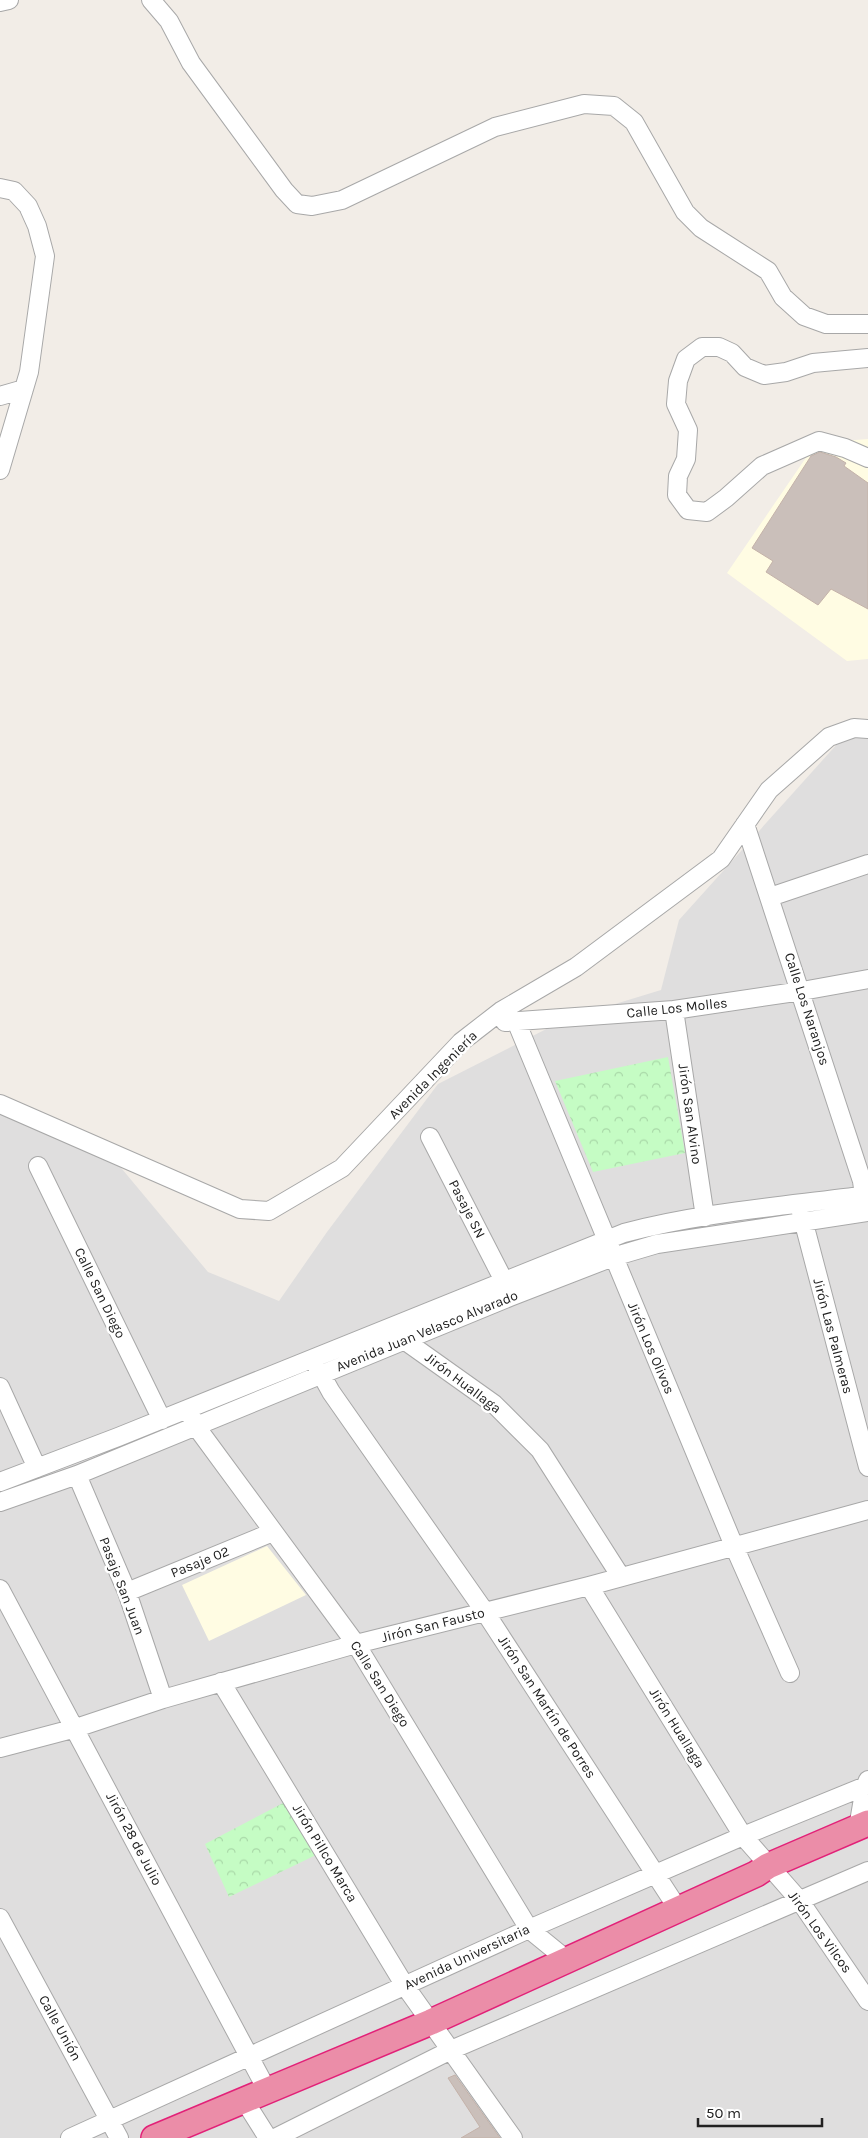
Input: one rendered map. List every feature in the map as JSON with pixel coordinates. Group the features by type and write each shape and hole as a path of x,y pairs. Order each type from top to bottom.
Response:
{"highway":[{"path":"154,2138 431,2022 756,1874 768,1866 863,1825"}],"street":[{"path":"0,2 9,0"},
{"path":"151,0 169,21 191,63 284,190 297,204 312,206 342,200 495,127 584,104 614,106 634,122 685,212 701,228 768,271 783,297 804,316 826,324 868,324"},
{"path":"0,188 14,192 28,206 37,226 45,256 29,372 0,470"},
{"path":"868,358 813,363 786,372 764,375 745,367 732,353 719,347 702,347 686,359 678,381 676,404 688,430 686,459 678,476 677,495 688,510 708,512 762,466 819,441 844,448 868,458"},
{"path":"0,396 24,389"},
{"name":"Avenida Ingeniería","path":"0,1104 240,1209 269,1211 342,1168 461,1042 484,1024 501,1011 576,967 721,859 769,790 829,737 854,728 868,729"},
{"name":"Calle Los Naranjos","path":"745,824 802,992 867,1201"},
{"path":"770,897 868,864"},
{"name":"Calle Los Molles","path":"484,1024 674,1010 802,992 868,979"},
{"name":"Jirón San Alvino","path":"674,1010 705,1217"},
{"name":"Jirón Los Olivos","path":"516,1021 734,1546 790,1673"},
{"name":"Pasaje SN","path":"430,1136 504,1281"},
{"name":"Calle San Diego","path":"38,1166 162,1420"},
{"name":"Avenida Juan Velasco Alvarado","path":"0,1502 77,1475 192,1417 317,1366 504,1281 606,1240 647,1227 705,1217 799,1204 867,1201"},
{"name":"Avenida Juan Velasco Alvarado","path":"317,1366 404,1340 613,1257 657,1244 803,1223 867,1201"},
{"name":"Jirón Las Palmeras","path":"799,1204 868,1467"},
{"name":"Jirón Huallaga","path":"404,1340 494,1404 540,1450 621,1577"},
{"name":"Jirón San Martín de Porres","path":"317,1366 485,1612 678,1909"},
{"path":"0,1388 37,1468"},
{"name":"Avenida Juan Velasco Alvarado","path":"0,1482 162,1420 192,1417"},
{"name":"Calle San Diego","path":"192,1417 273,1532 356,1644 529,1929 567,1960"},
{"name":"Pasaje San Juan","path":"77,1475 127,1592 163,1699"},
{"name":"Jirón San Fausto","path":"0,1748 76,1728 163,1699 356,1644 590,1586 868,1510"},
{"name":"Pasaje 02","path":"127,1592 273,1532"},
{"name":"Jirón Huallaga","path":"590,1586 743,1836 768,1866"},
{"name":"Jirón 28 de Julio","path":"0,1589 76,1728 248,2058 267,2090"},
{"name":"Jirón Pillco Marca","path":"221,1682 405,1986 452,2050 512,2138"},
{"path":"863,1825 867,1784"},
{"name":"Avenida Universitaria","path":"70,2138 655,1873 867,1784"},
{"name":"Jirón Los Vilcos","path":"768,1866 800,1901 868,2001"},
{"path":"275,2138 452,2050 868,1871"},
{"name":"Calle Unión","path":"0,1918 120,2138"},
{"path":"244,2100 268,2138"}],"shaded area":[{"path":"868,439 868,659 847,661 727,573 816,443"},
{"path":"847,733 868,736 868,2138 0,2138 0,1108 102,1145 208,1272 279,1301 327,1232 438,1084 566,1019 661,990 679,920"},
{"path":"267,1546 306,1595 209,1641 182,1585"}],"green space":[{"path":"668,1057 685,1153 593,1172 555,1081"},
{"path":"287,1801 318,1854 229,1897 205,1844"}],"building":[{"path":"820,452 836,457 846,463 844,466 868,483 868,609 831,589 818,605 766,572 773,561 752,548 811,456"},
{"path":"455,2075 500,2138 461,2138 480,2127 448,2078"}]}
